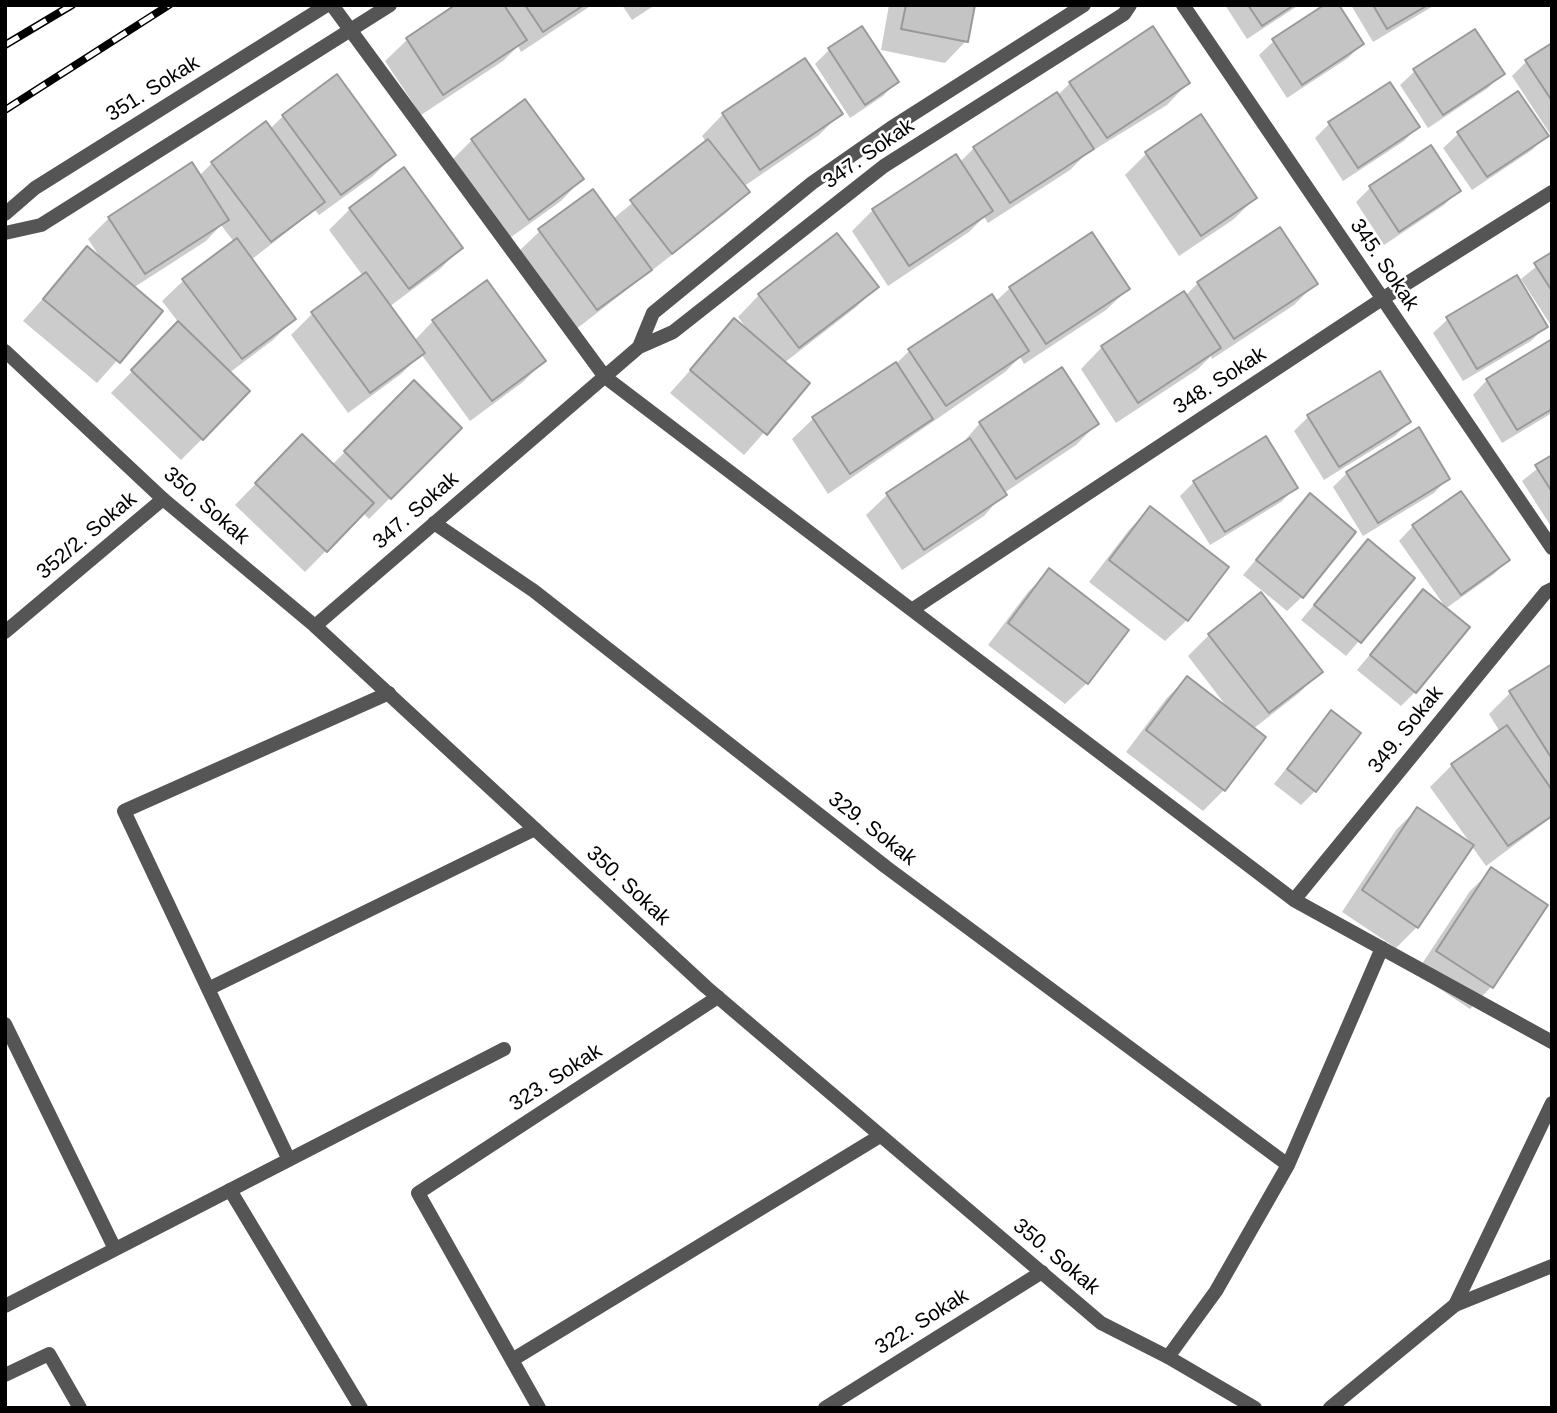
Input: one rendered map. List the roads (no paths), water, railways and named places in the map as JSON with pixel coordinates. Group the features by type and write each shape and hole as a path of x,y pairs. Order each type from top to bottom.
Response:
{"street":[{"path":"329,5 605,377 1294,900 1552,1042"},
{"name":"351. Sokak","path":"5,214 35,188 329,5"},
{"path":"5,233 41,225 390,5"},
{"name":"347. Sokak","path":"639,347 653,313 812,183 891,128 1084,5"},
{"name":"347. Sokak","path":"315,626 639,347 673,332 884,166 1125,14 1130,5"},
{"name":"345. Sokak","path":"1183,5 1552,548"},
{"name":"348. Sokak","path":"913,609 1382,299 1552,192"},
{"name":"350. Sokak","path":"5,351 163,499 315,626 718,997 1101,1323 1168,1357 1255,1408"},
{"name":"352/2. Sokak","path":"5,632 163,499"},
{"name":"329. Sokak","path":"434,523 534,591 886,867 1288,1165"},
{"name":"349. Sokak","path":"1294,900 1546,592 1552,589"},
{"path":"289,1160 124,811 389,694"},
{"path":"208,989 535,829"},
{"path":"1168,1357 1216,1292 1288,1165 1382,948"},
{"name":"323. Sokak","path":"512,1360 418,1194 718,997"},
{"path":"5,1024 115,1249"},
{"path":"5,1306 504,1049"},
{"path":"1455,1305 1552,1103"},
{"path":"538,1408 512,1360 880,1136"},
{"path":"230,1190 361,1408"},
{"path":"1330,1408 1455,1305 1552,1266"},
{"name":"322. Sokak","path":"825,1408 1042,1272"},
{"path":"5,1375 49,1354 80,1408"}],"railway":[{"path":"5,45 72,5"},
{"path":"5,110 169,5"}]}
